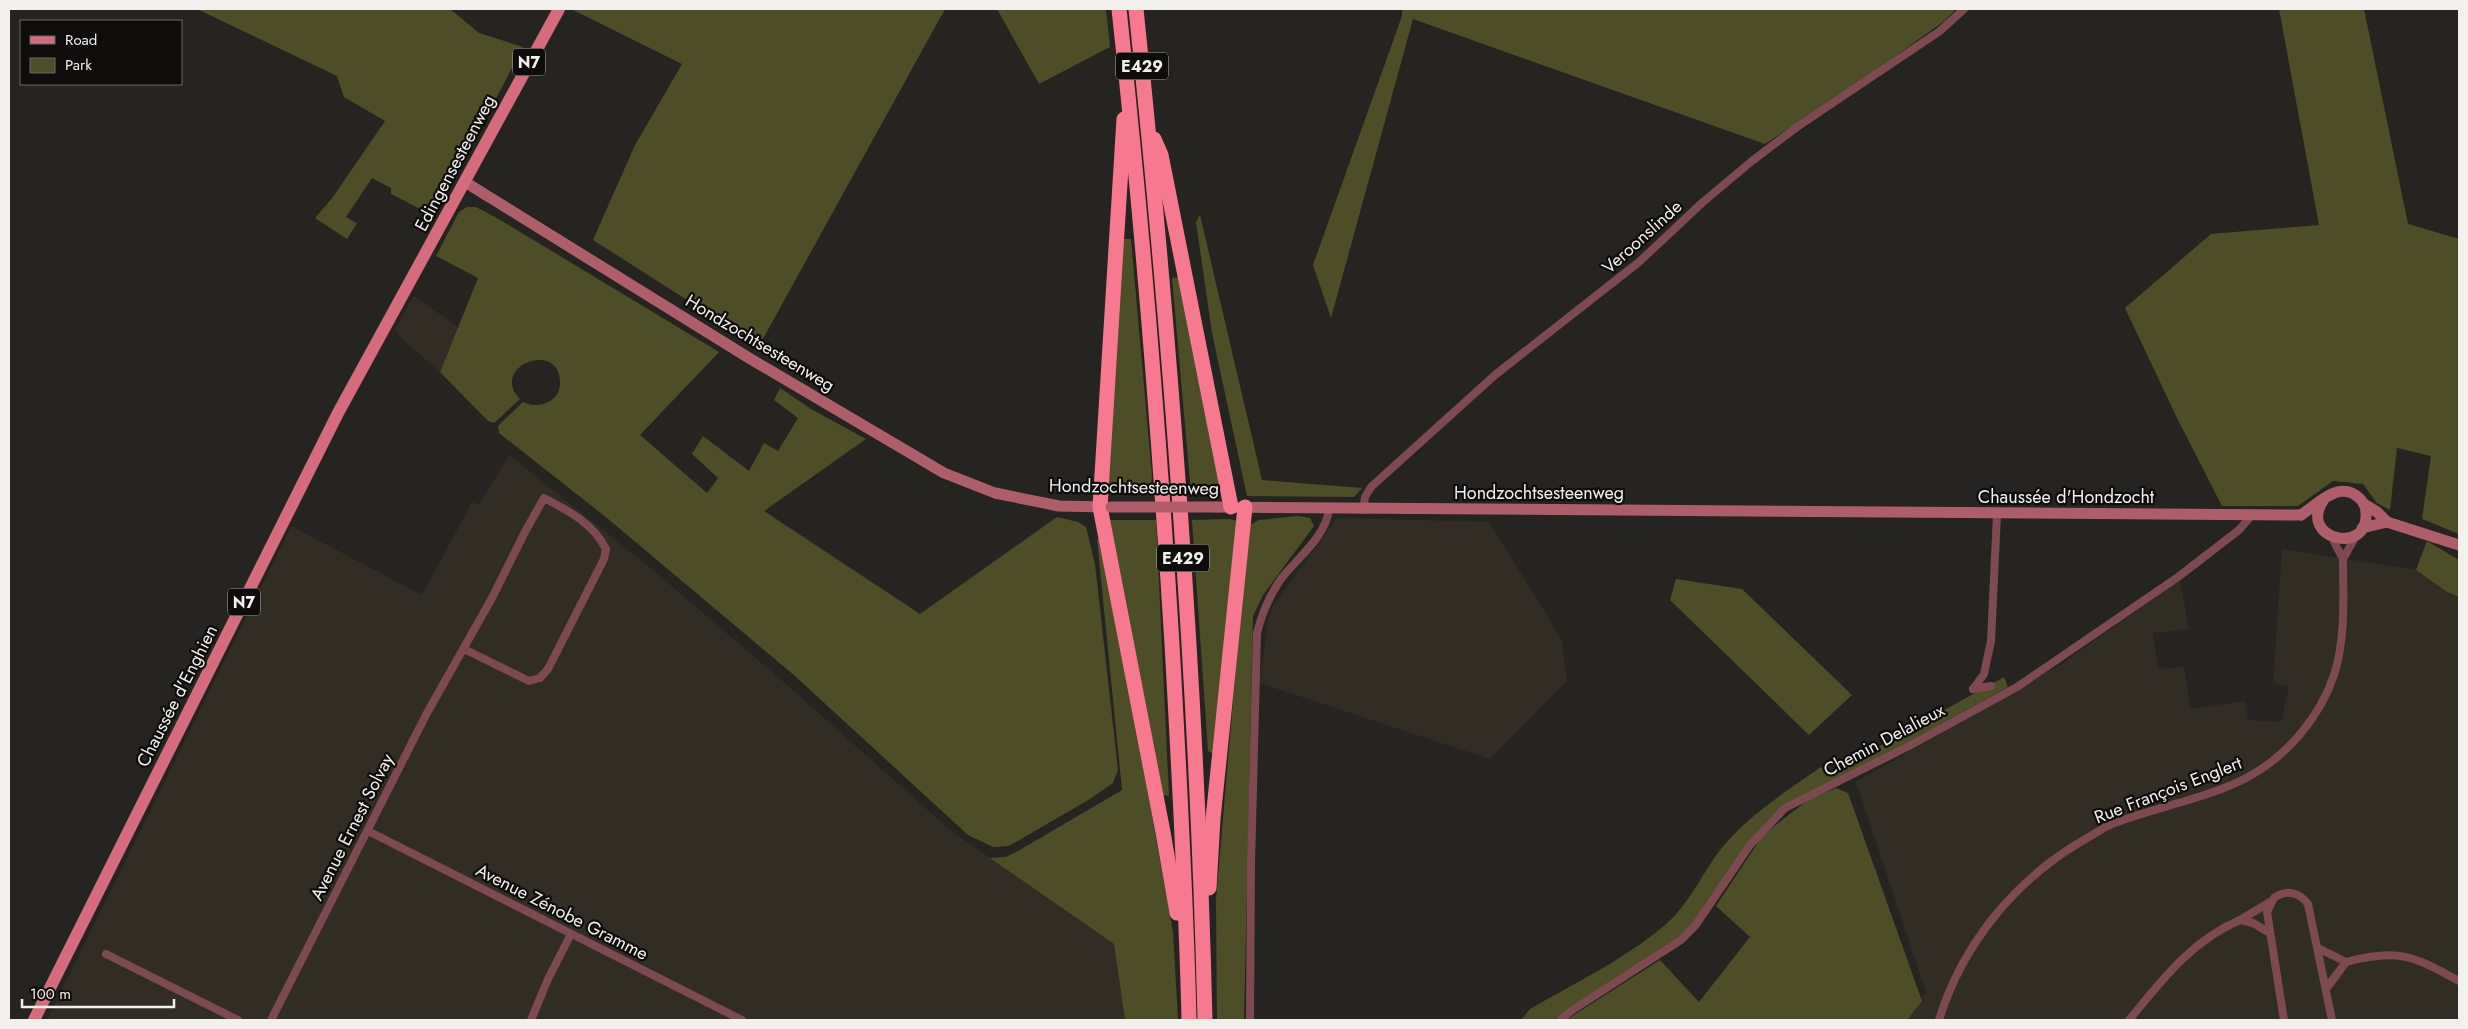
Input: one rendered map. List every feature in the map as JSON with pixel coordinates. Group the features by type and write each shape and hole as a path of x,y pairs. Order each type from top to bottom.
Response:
{"highway":[{"name":"E429","path":"1119,9 1151,343 1166,538 1177,734 1188,1015"},
{"name":"E429","path":"1136,9 1168,344 1182,544 1205,1020"},
{"path":"1128,91 1122,133 1105,506 1164,832 1177,917 1180,979 1188,1015"},
{"path":"1148,123 1161,155 1230,507 1204,994"}],"main road":[{"name":"Edingensesteenweg","path":"381,334 559,9"},
{"name":"Hondzochtsesteenweg","path":"465,182 749,358 944,472 995,493 1059,506 1363,510 1830,512"},
{"name":"Chaussée d'Enghien","path":"34,1020 338,413 381,334"},
{"path":"2387,522 2360,531 2345,539 2331,536 2301,515 2331,494 2346,491 2377,512 2387,522 2459,544"},
{"path":"2322,528 2318,514 2323,501"},
{"path":"2360,531 2366,519 2364,504"},
{"name":"Chaussée d'Hondzocht","path":"1830,512 2301,515"}],"street":[{"name":"Veroonslinde","path":"1363,510 1365,497 1371,486 1488,382 1640,262 1703,202 1752,161 1797,127 1940,31 1964,9"},
{"name":"Avenue Ernest Solvay","path":"271,1020 422,722 464,649 544,498 568,510 598,533 606,549 604,559 548,670 540,678 529,681 464,649"},
{"path":"1250,1020 1251,864 1257,632 1264,608 1280,581 1319,533 1328,518 1329,509"},
{"path":"1991,686 1973,689 1984,674 1991,641 1997,514"},
{"name":"Chemin Delalieux","path":"1560,1020 1665,951 1695,926 1750,845 1785,808 1883,760 2016,687 2178,577 2238,530 2252,515"},
{"path":"2331,536 2343,558 2360,531"},
{"name":"Rue François Englert","path":"1939,1020 1956,978 1982,932 2018,888 2059,854 2110,825 2248,777 2285,750 2296,738 2321,705 2334,675 2342,634 2343,558"},
{"name":"Avenue Zénobe Gramme","path":"368,831 571,934 725,1017 742,1020"},
{"path":"2129,1020 2183,956 2207,936 2240,920 2278,895 2289,892 2304,899 2313,921 2332,1020"},
{"path":"2270,902 2267,912 2284,1020"},
{"path":"2240,920 2253,923 2270,933"},
{"path":"531,1020 548,979 571,934"},
{"path":"2318,948 2346,962 2384,954 2405,956 2423,961 2459,981"},
{"path":"106,954 238,1020"},
{"path":"2326,990 2346,962"}],"shaded area":[{"path":"414,296 458,327 440,372 400,337 395,329"},
{"path":"509,455 654,571 770,670 950,830 1114,944 1125,1020 47,1020 291,526 422,595 472,502 479,505"},
{"path":"1337,518 1489,522 1562,640 1567,681 1490,759 1259,683 1270,610"},
{"path":"2282,549 2416,570 2447,592 2459,597 2459,1020 1906,1020 1926,992 1856,782 2060,665 2180,580 2189,629 2153,633 2158,669 2184,667 2191,709 2245,701 2248,720 2281,722 2289,687 2273,683"}],"green space":[{"path":"197,9 450,9 479,33 523,47 434,216 391,194 391,188 372,178 346,217 357,223 347,239 315,218 333,197 385,121 344,97 337,76"},
{"path":"571,9 945,9 759,346 593,240 635,145 682,64"},
{"path":"997,9 1106,9 1110,47 1039,84"},
{"path":"1402,9 1956,9 1943,22 1873,72 1765,144 1413,19 1331,318 1313,265 1402,16"},
{"path":"2279,9 2364,9 2408,224 2459,239 2459,534 2422,519 2431,456 2397,448 2390,510 2377,503 2363,484 2333,481 2298,506 2222,506 2177,418 2125,308 2211,234 2319,225"},
{"path":"467,207 476,207 497,218 719,352 640,435 707,493 718,478 692,454 703,436 749,471 764,443 778,451 798,418 774,400 780,388 811,409 866,439 764,511 920,614 1057,517 1078,522 1086,527 1095,564 1118,770 1113,783 1090,799 1009,846 993,847 968,835 795,676 607,518 499,433 498,426 523,402 535,405 547,403 556,395 560,383 557,370 550,362 539,360 528,362 519,368 513,376 513,387 520,399 494,423 488,421 440,372 478,278 436,256 459,212"},
{"path":"1200,215 1262,480 1362,488 1354,497 1247,496 1212,333 1196,222"},
{"path":"1123,239 1131,239 1152,476 1151,488 1143,493 1109,489 1106,482"},
{"path":"1179,277 1221,484 1216,494 1191,493 1172,278"},
{"path":"1298,516 1310,518 1314,526 1263,595 1253,616 1244,1020 1217,1020 1216,900 1248,526 1259,520"},
{"path":"1230,519 1237,521 1216,755 1208,751 1192,520"},
{"path":"1109,520 1156,520 1169,796 1162,795"},
{"path":"1102,538 1173,932 1178,1020 1125,1020 1114,944 990,858 1006,857 1018,851 1122,790 1097,539"},
{"path":"2427,541 2459,560 2459,597 2447,592 2416,570"},
{"path":"1676,579 1742,589 1852,695 1809,735 1670,600"},
{"path":"2004,677 2008,687 1847,776 1799,797 1771,817 1760,829 1693,924 1654,956 1553,1020 1521,1020 1530,1009 1617,960 1665,925 1681,908 1721,849 1743,825 1821,767 1827,773 1858,758"},
{"path":"1836,788 1848,793 1922,1001 1907,1020 1566,1020 1660,960 1699,1002 1750,937 1716,906 1763,835 1808,800"}]}
